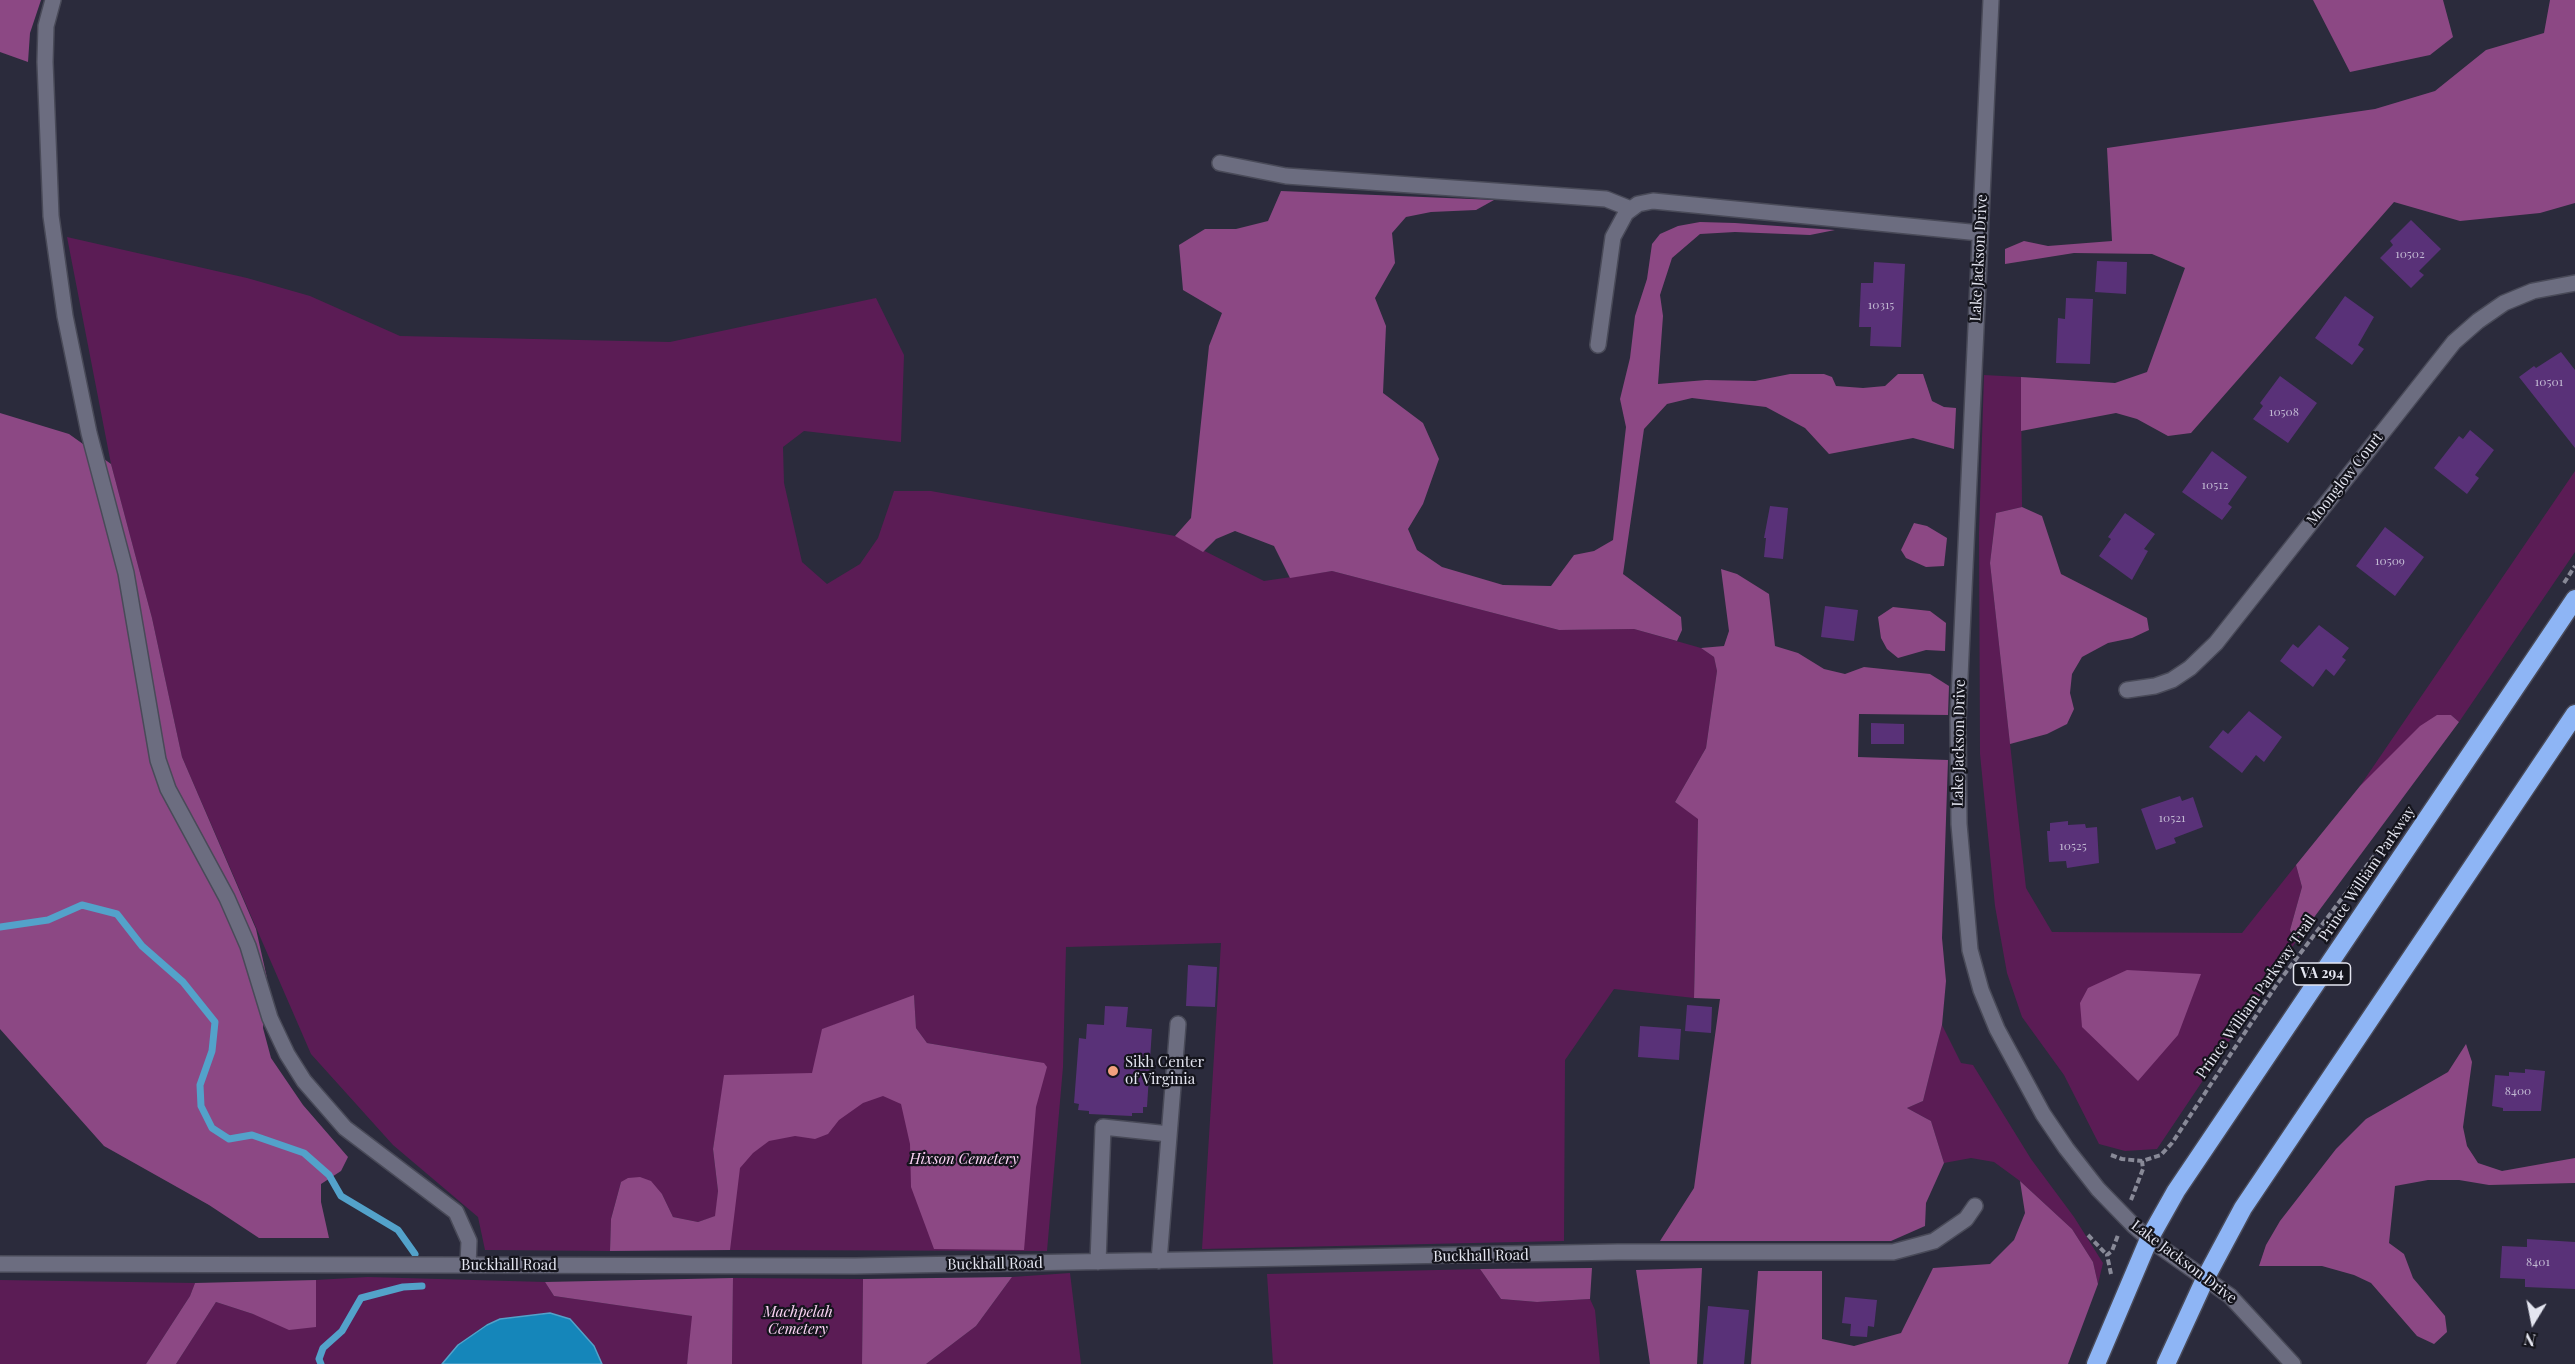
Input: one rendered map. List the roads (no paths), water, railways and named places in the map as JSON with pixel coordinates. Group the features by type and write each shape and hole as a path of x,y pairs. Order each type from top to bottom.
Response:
{"highway":[{"name":"Prince William Parkway","path":"2096,1364 2149,1239 2196,1162 2575,599"},
{"path":"2166,1364 2205,1279 2243,1208 2277,1154 2575,714"}],"street":[{"path":"53,0 46,27 45,62 51,216 62,294 89,433 126,573 158,760 168,789 227,898 248,946 270,1018 303,1081 345,1128 456,1212 469,1241 468,1265"},
{"name":"Lake Jackson Drive","path":"1991,0 1958,720 1959,824 1970,950 1981,990 1997,1029 2043,1114 2098,1189 2149,1239 2242,1306 2293,1364"},
{"path":"1220,163 1286,176 1606,199 1631,209"},
{"path":"1598,345 1613,237 1617,225 1638,204 1653,201 1980,233"},
{"name":"Moonglow Court","path":"2127,690 2155,687 2172,680 2190,668 2216,643 2454,342 2504,303 2533,291 2575,283"},
{"path":"1160,1261 1178,1024"},
{"path":"1098,1262 1103,1127 1169,1134"},
{"name":"Buckhall Road","path":"0,1264 855,1266 1612,1252 1893,1252 1934,1241 1966,1219 1975,1206"}],"water":[{"path":"550,1313 570,1319 594,1346 602,1364 442,1364 458,1345 487,1325 500,1319"}],"waterway":[{"path":"0,927 48,920 82,905 117,914 142,946 183,982 215,1022 212,1051 200,1085 201,1106 212,1128 229,1139 252,1135 304,1153 329,1175 341,1196 398,1230 415,1254"},
{"path":"321,1364 319,1359 323,1348 342,1331 361,1298 403,1287 422,1286"}],"place":[{"name":"Sikh Center of Virginia","path":"1113,1071"}],"park label":[{"name":"Hixson Cemetery","path":"964,1159"},
{"name":"Machpelah Cemetery","path":"798,1320"}]}
